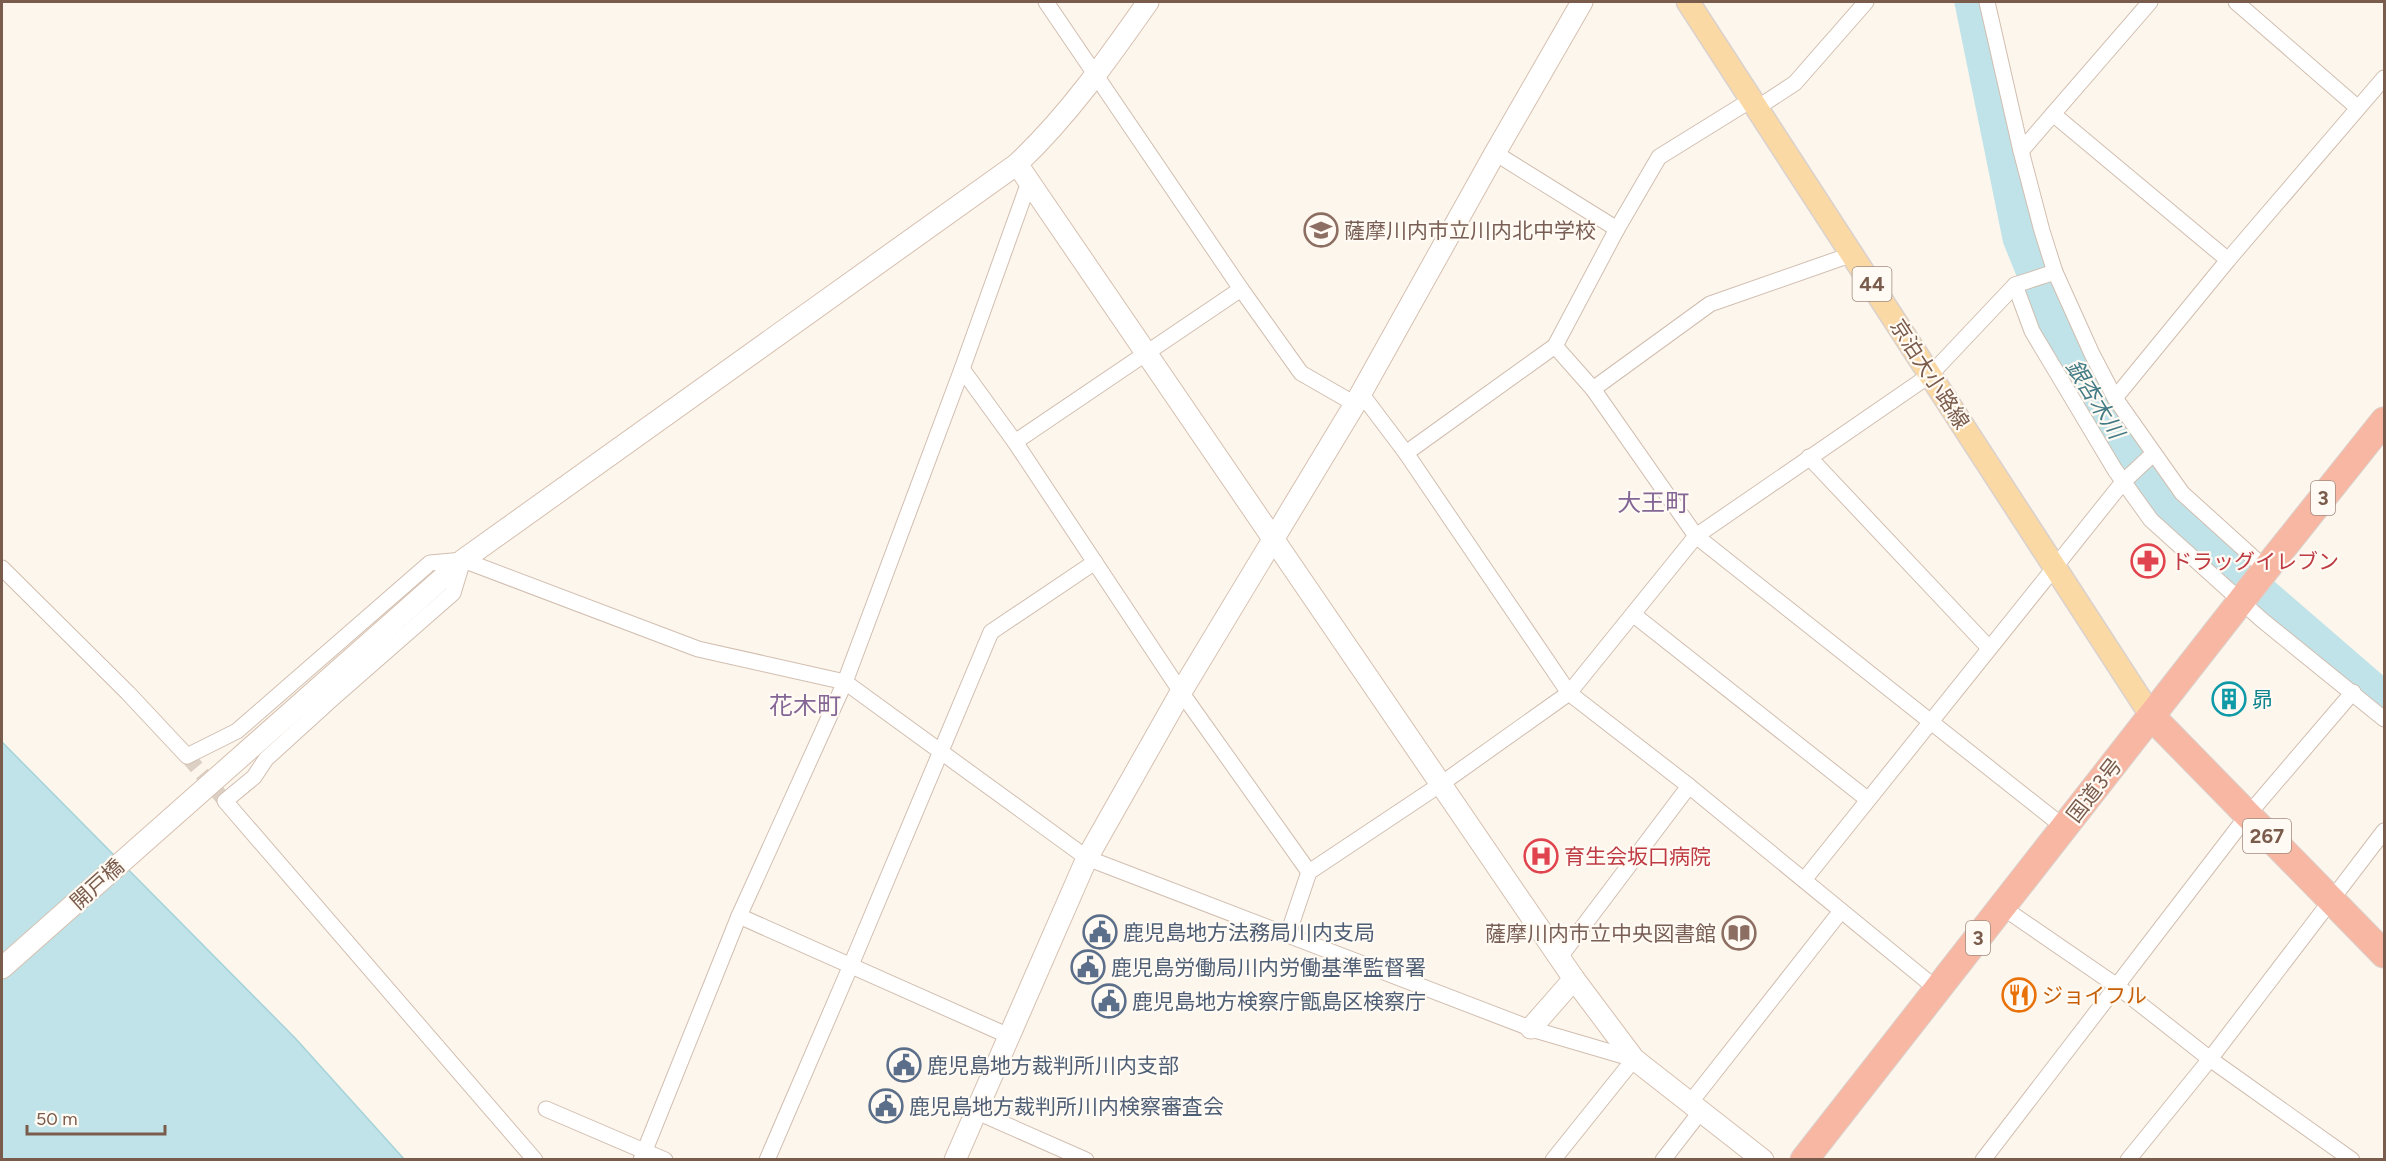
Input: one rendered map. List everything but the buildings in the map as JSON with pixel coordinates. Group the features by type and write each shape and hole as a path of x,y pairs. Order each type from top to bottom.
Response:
{"highway":[{"name":"国道3号","path":"1810,1158 2002,907 2385,421"},
{"name":"267","path":"2152,717 2385,954"}],"main road":[{"name":"京泊大小路線","path":"1688,2 2152,717"}],"street":[{"path":"1046,2 1241,289 1301,373 1358,398 1406,453 1569,693 1689,786 1938,990"},
{"name":"開戸橋","path":"2,968 463,560 1017,164 1043,139 1097,75 1148,2"},
{"path":"955,1160 1087,858 1181,692 1358,398 1582,2"},
{"path":"1406,453 1555,346 1617,229 1659,157 1795,83 1866,2"},
{"path":"1988,2 2021,151 2052,273 2115,398 2150,456 2182,493 2264,572"},
{"path":"2021,151 2150,2"},
{"path":"2236,2 2358,108"},
{"path":"2115,398 2228,260 2385,78"},
{"path":"2053,114 2228,260"},
{"path":"1495,153 1617,229"},
{"path":"1017,164 1574,979 1634,1059 1763,1160"},
{"path":"643,1155 739,916 845,682 1029,182"},
{"path":"1593,389 1710,304 1853,254"},
{"path":"1288,934 1309,872 1441,784 1569,693 1696,536 1930,375 2019,284 2052,273"},
{"path":"2019,284 2032,331 2158,528 2385,719"},
{"path":"1015,442 1241,289"},
{"path":"1555,346 1593,389 1696,536 2065,828"},
{"path":"962,369 1015,442 1181,692 1309,872"},
{"path":"1804,880 1931,724 2054,567 2126,479 2150,456"},
{"path":"1809,457 1989,648"},
{"path":"463,560 453,593 266,759 254,777 225,801 535,1160"},
{"path":"2,568 128,693 187,756 237,731 430,563 463,560 698,649 845,682 1087,858 1533,1029 1634,1059"},
{"path":"767,1160 991,632 1095,562"},
{"path":"1634,615 1868,799"},
{"path":"1983,1160 2247,816 2353,692"},
{"path":"1560,957 1689,786"},
{"path":"2128,1160 2210,1059 2385,831"},
{"path":"2002,907 2117,986 2210,1059 2352,1160"},
{"path":"1663,1160 1696,1107 1841,911"},
{"path":"739,916 1009,1036"},
{"path":"1533,1029 1574,979"},
{"path":"1554,1160 1634,1059"},
{"path":"546,1109 643,1155 665,1160"},
{"path":"977,1112 1086,1160"}],"water":[{"path":"2,742 296,1039 404,1159 2,1159"}],"waterway":[{"name":"銀杏木川","path":"1971,2 2019,238 2064,350 2087,392 2156,493 2237,571 2384,698"}],"tunnel":[{"path":"187,756 225,801"}],"place":[{"name":"薩摩川内市立川内北中学校","path":"1321,230"},
{"name":"ドラッグイレブン","path":"2148,561"},
{"name":"昴","path":"2229,699"},
{"name":"育生会坂口病院","path":"1541,856"},
{"name":"鹿児島地方法務局川内支局","path":"1100,932"},
{"name":"薩摩川内市立中央図書館","path":"1739,933"},
{"name":"鹿児島労働局川内労働基準監督署","path":"1088,967"},
{"name":"ジョイフル","path":"2019,995"},
{"name":"鹿児島地方検察庁甑島区検察庁","path":"1109,1001"},
{"name":"鹿児島地方裁判所川内支部","path":"904,1065"},
{"name":"鹿児島地方裁判所川内検察審査会","path":"886,1106"}],"district":[{"name":"大王町","path":"1653,502"},
{"name":"花木町","path":"805,705"}]}
